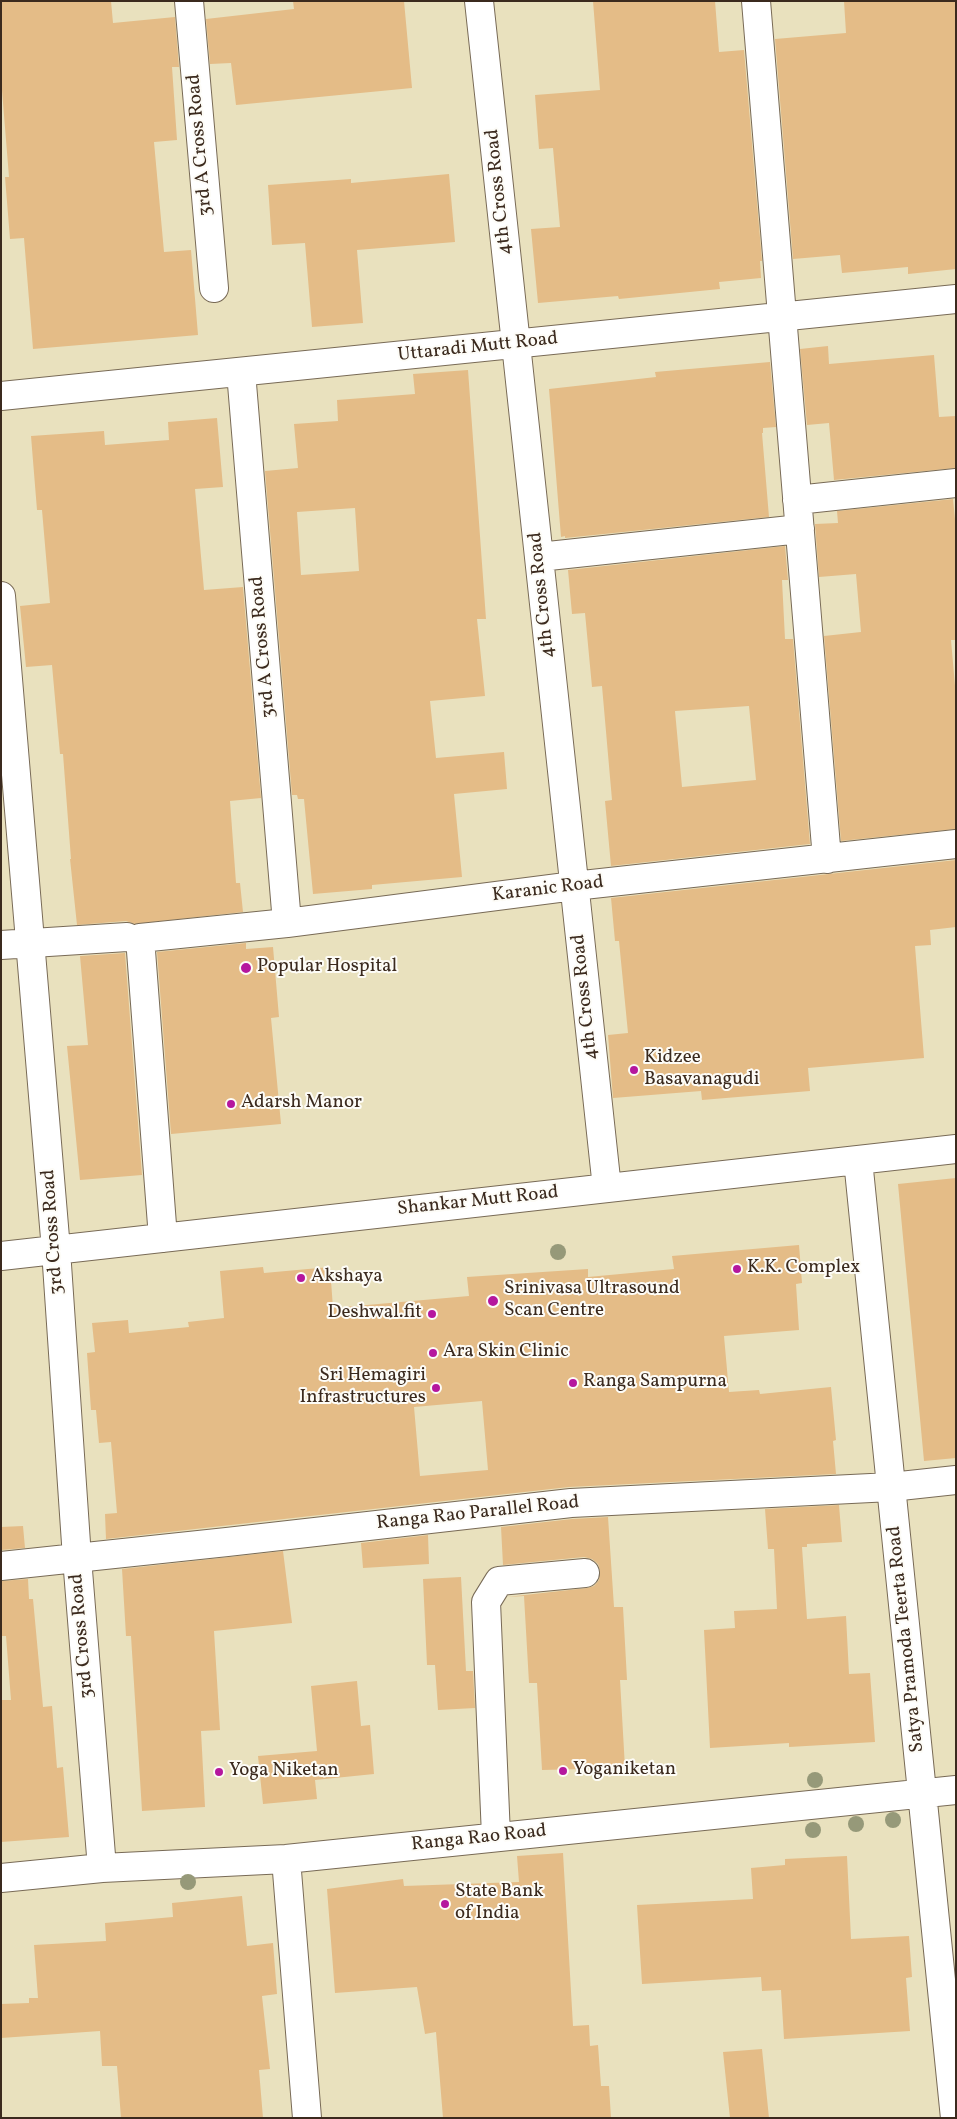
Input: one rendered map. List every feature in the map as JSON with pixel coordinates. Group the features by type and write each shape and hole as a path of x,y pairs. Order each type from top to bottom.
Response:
{"street":[{"name":"3rd A Cross Road","path":"189,1 214,288"},
{"name":"4th Cross Road","path":"479,1 607,1188"},
{"path":"756,1 827,859"},
{"name":"Uttaradi Mutt Road","path":"1,396 956,299"},
{"name":"3rd A Cross Road","path":"240,372 287,923"},
{"path":"797,500 956,483"},
{"path":"539,557 800,529"},
{"name":"3rd Cross Road","path":"1,596 56,1250 77,1558 102,1868"},
{"name":"Karanic Road","path":"1,945 134,937 287,923 574,886 956,844"},
{"path":"134,937 163,1238"},
{"name":"Shankar Mutt Road","path":"1,1256 956,1149"},
{"name":"Satya Pramoda Teerta Road","path":"858,1160 923,1792 951,2026 955,2118"},
{"name":"Ranga Rao Parallel Road","path":"1,1566 571,1503 891,1487 956,1480"},
{"path":"496,1836 486,1602 499,1581 585,1573"},
{"name":"Ranga Rao Road","path":"1,1878 102,1868 286,1859 956,1790"},
{"path":"286,1859 307,2118"}],"building":[{"path":"1,1 111,1 113,23 175,17 179,67 172,67 177,140 154,142 164,252 191,250 198,335 33,349 24,238 10,239 5,177 9,177 1,78"},
{"path":"293,1 404,1 412,88 236,105 231,63 210,64 206,19 294,9"},
{"path":"593,1 715,1 719,52 744,50 762,261 760,261 761,278 719,282 720,289 619,299 618,296 538,303 531,229 560,227 553,148 539,149 535,95 600,90"},
{"path":"844,1 956,1 956,269 908,274 908,267 842,273 840,255 793,259 775,39 846,33"},
{"path":"449,174 455,242 357,250 363,323 312,327 305,243 272,245 268,185 351,179 351,183"},
{"path":"828,346 829,364 934,355 939,417 956,416 956,468 834,480 829,423 807,425 800,349"},
{"path":"770,362 776,427 763,428 762,433 769,517 561,537 549,389 656,377 655,372"},
{"path":"468,370 486,619 477,619 485,696 430,701 436,758 504,752 507,789 454,794 462,877 372,885 372,889 313,894 304,799 298,799 297,795 292,795 265,471 298,468 294,424 338,421 337,400 415,394 413,374","holes":["355,508 359,571 301,575 297,512"]},
{"path":"217,418 223,487 195,489 204,590 243,587 261,798 230,801 236,883 240,883 243,912 135,924 126,921 77,925 70,859 63,754 60,754 52,665 26,667 20,606 50,603 42,510 37,510 31,436 104,431 105,445 169,440 168,422"},
{"path":"953,499 956,529 956,640 951,640 956,697 956,829 841,841 824,636 861,632 856,574 819,577 815,524 838,523 837,511"},
{"path":"785,546 788,580 782,580 785,639 793,639 810,844 611,866 605,801 612,800 602,686 592,687 585,613 572,614 568,570","holes":["749,706 756,780 682,787 675,711"]},
{"path":"956,860 956,927 930,930 931,945 915,946 924,1058 808,1068 810,1091 702,1100 701,1091 613,1098 608,1035 628,1033 619,941 615,941 611,898"},
{"path":"246,943 246,949 273,947 279,1017 271,1018 281,1124 171,1134 157,952"},
{"path":"125,953 142,1175 80,1180 67,1046 88,1045 80,956"},
{"path":"956,1178 956,1458 924,1461 898,1184"},
{"path":"799,1245 802,1283 796,1284 799,1330 724,1336 729,1392 759,1390 760,1394 831,1387 836,1440 833,1441 836,1474 569,1487 106,1539 105,1514 117,1513 111,1442 99,1443 96,1410 91,1410 87,1353 95,1352 92,1323 128,1320 129,1333 189,1327 188,1322 224,1318 220,1271 263,1267 264,1273 330,1267 333,1308 469,1296 467,1277 588,1269 588,1277 674,1269 672,1256","holes":["482,1401 488,1470 420,1476 414,1407"]},
{"path":"839,1505 842,1542 807,1544 807,1547 802,1547 807,1619 846,1616 849,1674 870,1673 875,1742 789,1747 789,1743 710,1748 704,1630 735,1628 734,1611 777,1609 774,1549 768,1549 765,1509"},
{"path":"608,1517 614,1607 623,1607 627,1680 620,1680 625,1768 542,1770 537,1683 529,1683 524,1596 507,1597 587,1588 594,1586 599,1580 600,1571 598,1564 592,1559 584,1557 503,1565 501,1527"},
{"path":"23,1526 25,1548 1,1550 1,1527"},
{"path":"428,1535 429,1564 363,1568 361,1543"},
{"path":"283,1551 292,1623 214,1631 220,1730 201,1731 205,1807 142,1811 131,1636 126,1636 122,1569"},
{"path":"461,1577 466,1671 473,1671 475,1708 438,1710 435,1665 427,1665 423,1579"},
{"path":"28,1579 29,1599 33,1599 43,1707 52,1706 57,1768 63,1767 69,1837 1,1842 1,1700 11,1700 6,1636 1,1636 1,1581"},
{"path":"357,1681 361,1726 370,1725 374,1774 315,1780 317,1799 263,1804 258,1756 317,1751 311,1686"},
{"path":"563,1853 573,2026 589,2025 590,2046 598,2045 601,2086 609,2086 611,2118 443,2118 436,2032 425,2034 417,1987 335,1993 327,1889 403,1879 404,1886 519,1882 517,1856"},
{"path":"847,1856 851,1939 909,1936 912,1977 906,1978 910,2031 784,2039 781,1990 762,1991 761,1977 642,1984 637,1905 753,1899 751,1868 785,1865 785,1859"},
{"path":"242,1896 247,1946 273,1943 277,1994 262,1996 270,2069 259,2070 263,2118 121,2118 117,2066 102,2066 100,2031 1,2038 1,2004 29,2003 29,1998 38,1998 34,1945 106,1941 105,1923 173,1917 172,1903"},
{"path":"762,2049 769,2118 730,2118 723,2052"}],"place":[{"name":"Popular Hospital","path":"246,968"},
{"name":"Kidzee Basavanagudi","path":"634,1070"},
{"name":"Adarsh Manor","path":"231,1104"},
{"name":"K.K. Complex","path":"737,1269"},
{"name":"Akshaya","path":"301,1278"},
{"name":"Srinivasa Ultrasound Scan Centre","path":"493,1301"},
{"name":"Deshwal.fit","path":"432,1314"},
{"name":"Ara Skin Clinic","path":"433,1353"},
{"name":"Ranga Sampurna","path":"573,1383"},
{"name":"Sri Hemagiri Infrastructures","path":"436,1388"},
{"name":"Yoganiketan","path":"563,1771"},
{"name":"Yoga Niketan","path":"219,1772"},
{"name":"State Bank of India","path":"445,1904"}]}
